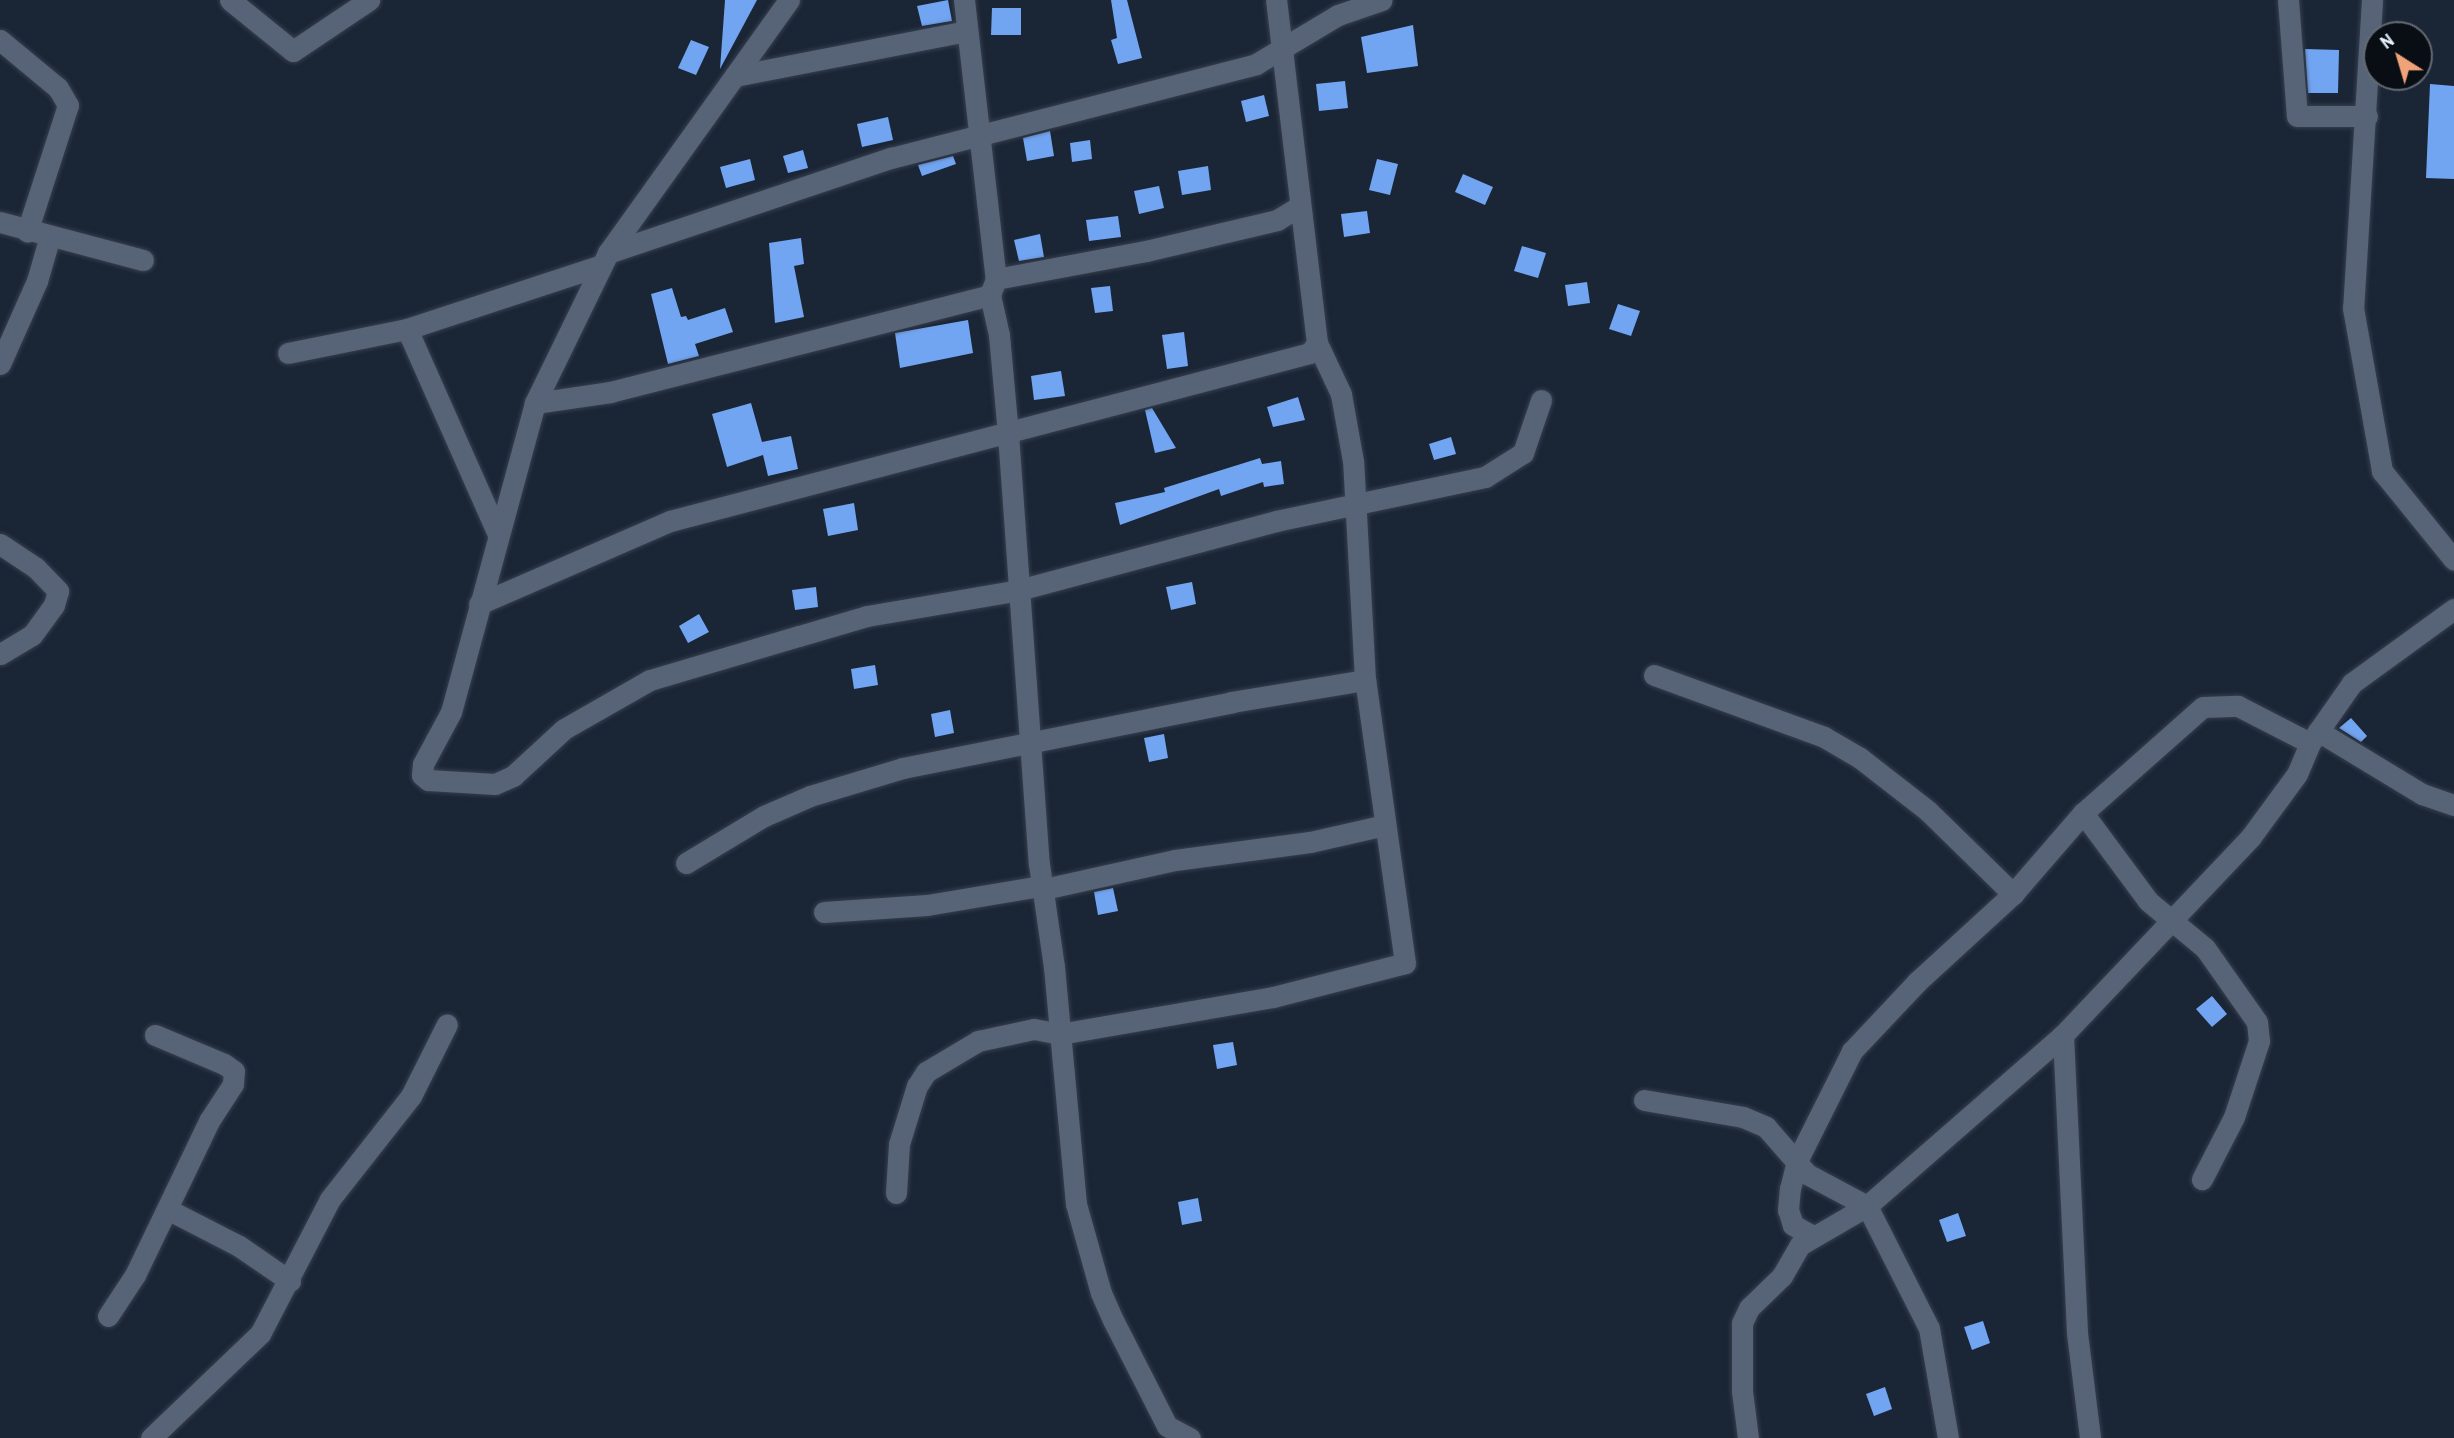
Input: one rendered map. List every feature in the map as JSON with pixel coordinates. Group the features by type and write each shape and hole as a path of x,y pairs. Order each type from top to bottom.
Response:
{"street":[{"path":"229,0 293,51 369,0"},
{"path":"789,0 605,259 535,403 497,532 451,712 423,764 422,775 428,780 495,784 513,776 564,729 650,680 867,616 1019,590 1276,521 1485,477 1509,466 1523,453 1541,400"},
{"path":"964,0 982,134 1031,743 1076,1204 1101,1293 1167,1426 1190,1438"},
{"path":"896,1193 894,1172 904,1121 926,1072 978,1041 1002,1032 1034,1029 1059,1034 1273,997 1405,962 1365,680 1358,505 1341,394 1317,342 1279,49 1276,0"},
{"path":"288,353 407,330 858,169 1246,66 1338,15 1382,0"},
{"path":"2288,0 2297,116 2367,116"},
{"path":"2372,0 2367,116 2353,308 2370,386 2376,451 2393,487 2454,560"},
{"path":"735,76 967,31"},
{"path":"0,40 58,88 68,105 26,232"},
{"path":"535,403 610,392 993,287 1277,220 1300,206"},
{"path":"0,222 26,232 144,260"},
{"path":"0,364 32,294 50,236"},
{"path":"407,330 497,532"},
{"path":"479,604 670,521 915,454 1008,434 1059,417 1310,353 1317,342"},
{"path":"0,544 36,568 58,592 54,605 32,635 0,654"},
{"path":"1748,1438 1742,1391 1742,1323 1749,1308 1782,1276 1800,1245 1811,1235 1867,1206 2063,1035 2276,807 2297,774 2314,737 2352,683 2454,609"},
{"path":"1654,675 1824,737 1860,758 1928,811 2013,894"},
{"path":"685,863 726,836 810,796 903,768 1365,680"},
{"path":"1811,1235 1793,1225 1788,1210 1797,1161 1852,1051 1917,982 2013,894 2082,813 2203,707 2238,706 2314,737 2422,794 2454,804"},
{"path":"2082,813 2148,901 2186,929 2221,969 2257,1022 2259,1041 2234,1117 2202,1179"},
{"path":"824,912 927,905 1044,889 1175,860 1310,842 1385,825"},
{"path":"151,1438 260,1334 330,1199 411,1096 447,1024"},
{"path":"108,1316 169,1210 209,1121 233,1084 234,1071 155,1035"},
{"path":"2063,1035 2077,1333 2090,1438"},
{"path":"1644,1100 1744,1117 1766,1127 1824,1186 1867,1206 1929,1328 1948,1438"},
{"path":"169,1210 239,1246 290,1280"}],"building":[{"path":"725,0 757,0 720,69"},
{"path":"948,0 952,21 922,26 917,6"},
{"path":"1111,0 1127,0 1142,58 1118,64 1111,40 1117,38"},
{"path":"992,8 1021,8 1021,35 991,35"},
{"path":"1413,25 1418,66 1367,73 1361,37"},
{"path":"691,40 709,47 696,75 678,68"},
{"path":"2305,49 2339,50 2338,93 2308,93"},
{"path":"1345,81 1348,108 1319,111 1316,84"},
{"path":"2433,84 2454,86 2454,179 2426,178 2430,91 2433,91"},
{"path":"1264,95 1269,116 1246,122 1241,101"},
{"path":"888,117 893,140 862,147 857,124"},
{"path":"1050,131 1054,156 1027,161 1023,138"},
{"path":"1090,140 1092,159 1072,162 1070,143"},
{"path":"803,150 808,168 788,173 783,156"},
{"path":"953,156 956,164 922,176 918,165"},
{"path":"750,159 755,180 726,188 720,167"},
{"path":"1377,159 1398,164 1390,195 1369,190"},
{"path":"1208,166 1211,190 1182,195 1178,171"},
{"path":"1463,174 1493,187 1485,205 1455,192"},
{"path":"1159,186 1164,208 1139,214 1134,191"},
{"path":"1367,211 1370,233 1344,237 1341,214"},
{"path":"1118,216 1121,237 1089,241 1086,220"},
{"path":"1040,234 1044,257 1019,261 1014,240"},
{"path":"801,238 804,264 794,266 804,317 775,323 769,243"},
{"path":"1522,246 1546,253 1538,278 1514,271"},
{"path":"1587,282 1590,303 1568,306 1565,285"},
{"path":"1110,286 1113,311 1095,313 1091,288"},
{"path":"672,288 681,317 686,316 688,320 725,308 733,332 695,344 699,356 668,364 651,294"},
{"path":"1618,304 1640,311 1631,336 1609,329"},
{"path":"968,320 973,353 900,368 895,333"},
{"path":"1184,332 1188,366 1167,369 1162,335"},
{"path":"1061,371 1065,396 1034,400 1031,376"},
{"path":"1298,397 1305,420 1273,427 1267,407"},
{"path":"751,403 762,442 791,436 798,469 768,476 763,455 727,467 712,414"},
{"path":"1152,408 1176,448 1155,453 1145,410"},
{"path":"1451,437 1456,454 1434,460 1429,444"},
{"path":"1260,458 1262,464 1281,461 1284,484 1264,487 1263,482 1221,496 1219,489 1120,525 1115,503 1165,492 1164,488"},
{"path":"854,503 858,530 828,536 823,509"},
{"path":"1192,582 1196,604 1171,610 1166,587"},
{"path":"816,587 818,607 795,610 792,590"},
{"path":"699,614 709,632 688,643 679,626"},
{"path":"875,665 878,685 854,689 851,669"},
{"path":"950,710 954,733 935,737 931,714"},
{"path":"2351,718 2367,736 2361,742 2339,728"},
{"path":"1164,734 1168,758 1149,762 1144,738"},
{"path":"1113,888 1118,911 1098,915 1094,892"},
{"path":"2212,996 2227,1014 2212,1027 2196,1009"},
{"path":"1233,1042 1237,1065 1217,1069 1213,1045"},
{"path":"1198,1198 1202,1221 1182,1225 1178,1202"},
{"path":"1958,1213 1966,1236 1947,1242 1939,1220"},
{"path":"1983,1321 1990,1343 1972,1350 1964,1327"},
{"path":"1885,1387 1892,1409 1874,1416 1866,1394"}]}
